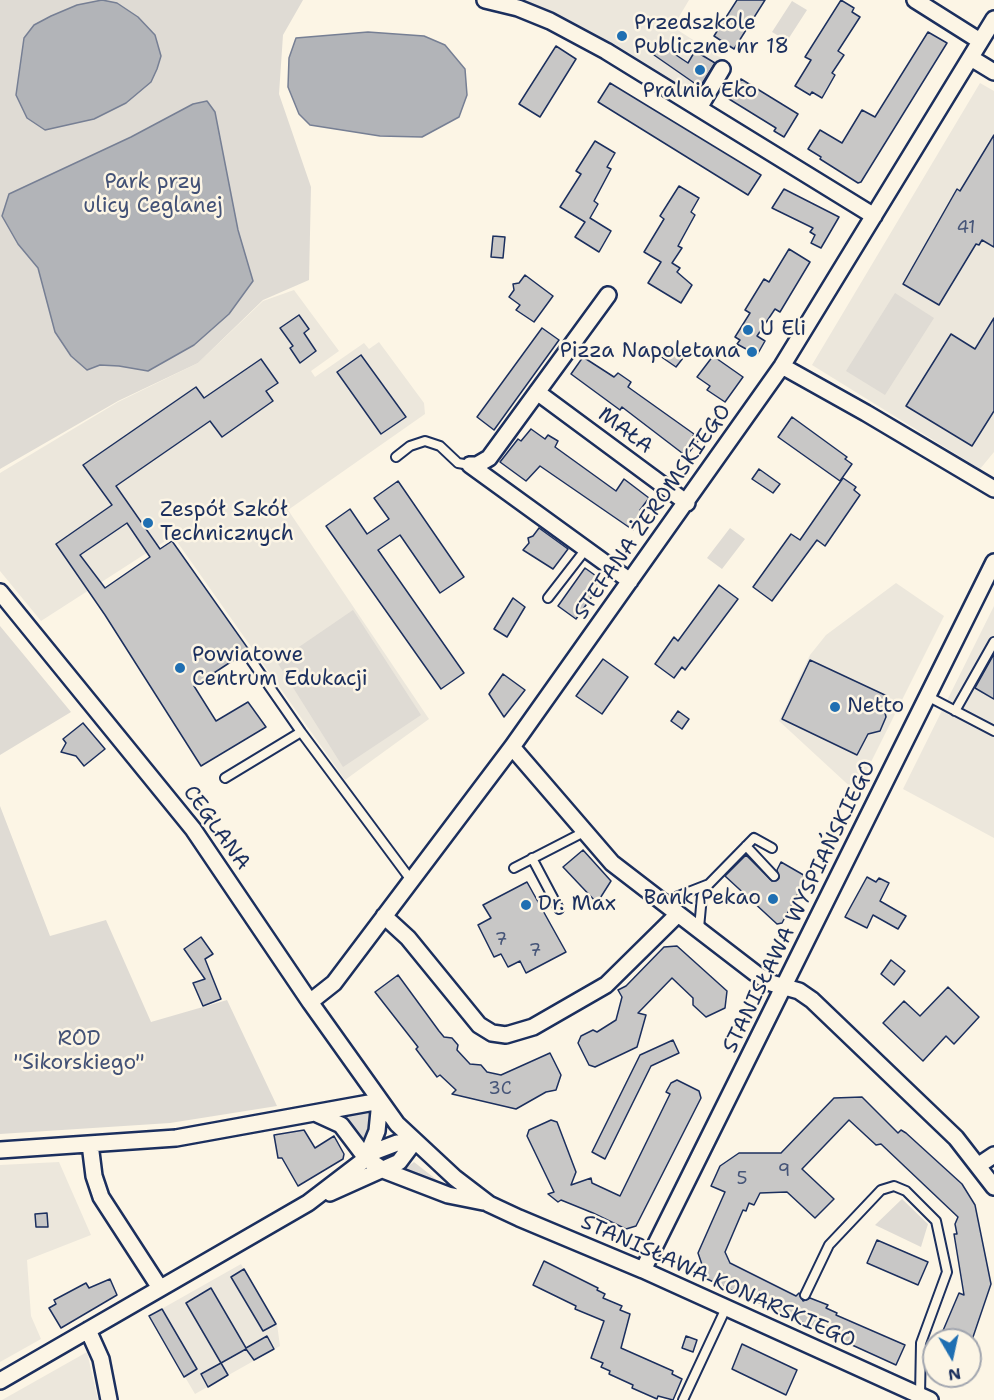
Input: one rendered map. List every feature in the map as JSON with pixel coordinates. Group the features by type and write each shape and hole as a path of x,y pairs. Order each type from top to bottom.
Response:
{"street":[{"path":"486,0 518,8 550,21 644,73 874,216"},
{"path":"915,0 980,41"},
{"name":"STEFANA ŻEROMSKIEGO","path":"310,1002 334,983 512,747 687,503 782,366 994,19"},
{"path":"970,58 994,72"},
{"path":"699,108 722,69"},
{"path":"470,465 483,463 489,458 608,295"},
{"path":"782,366 994,489"},
{"name":"MAŁA","path":"537,392 687,503"},
{"path":"470,465 630,581"},
{"name":"STANISŁAWA WYSPIAŃSKIEGO","path":"643,1270 994,562"},
{"name":"CEGLANA","path":"0,592 193,829 380,1101 414,1142 489,1204"},
{"path":"512,747 612,863 661,903 755,973 771,983 799,991 812,1000 944,1125 979,1165 993,1187"},
{"path":"384,916 408,938 479,1025 492,1033 506,1035 533,1027 606,985 677,915"},
{"path":"0,1150 176,1138 380,1101 377,1131 366,1158"},
{"path":"317,1114 345,1128 366,1158 383,1170 448,1195 489,1204"},
{"path":"308,1203 366,1158 392,1144 414,1142"},
{"path":"0,1381 308,1203 404,1159 414,1142"},
{"path":"90,1144 94,1176 101,1197 160,1288"},
{"path":"979,1165 994,1155"},
{"name":"STANISŁAWA KONARSKIEGO","path":"489,1204 726,1308 790,1330 925,1398"},
{"path":"88,1330 101,1359 109,1400"}],"lane":[{"path":"396,457 418,442 433,442 458,463 470,465"},
{"path":"548,598 586,549"},
{"path":"955,711 994,642"},
{"path":"251,660 301,732 411,880"},
{"path":"927,696 994,731"},
{"path":"225,778 301,732"},
{"path":"514,868 584,832"},
{"path":"698,930 702,896 709,884 754,838 772,848"},
{"path":"746,846 774,876"},
{"path":"532,858 559,909"},
{"path":"661,903 709,884"},
{"path":"806,1295 829,1245 881,1190 894,1186 906,1191 936,1221 947,1272 921,1343 925,1398"},
{"path":"683,1400 726,1308"}],"shaded area":[{"path":"102,0 117,3 138,17 155,35 161,56 157,69 151,82 126,103 94,119 45,130 27,118 16,95 24,38 34,25 51,16 77,5"},
{"path":"519,0 689,0 673,27 732,65 705,112 518,8"},
{"path":"368,32 424,36 445,45 465,69 467,95 459,117 422,137 380,136 310,125 299,114 288,87 289,58 296,38"},
{"path":"980,83 994,91 994,452 980,469 812,365"},
{"path":"207,101 215,112 238,230 253,281 229,314 194,345 148,371 100,365 87,370 71,356 55,332 38,268 18,244 2,216 9,194 131,137 193,104"},
{"name":"Zespół Szkół Technicznych","path":"294,290 339,351 311,371 315,377 364,343 369,349 379,342 424,403 425,414 288,510 429,719 345,780 173,536 41,621 0,571 0,473 118,402 198,363 263,301"},
{"path":"896,583 944,616 856,792 779,721 810,655 826,635"},
{"path":"994,606 994,838 903,789"},
{"path":"59,1162 91,1235 27,1260 31,1316 41,1339 0,1362 0,1165"},
{"path":"241,1264 277,1324 280,1346 195,1394 149,1316"},
{"path":"87,1352 98,1400 2,1400"}],"green space":[{"name":"Park przy ulicy Ceglanej","path":"0,0 303,0 283,35 279,94 311,187 309,280 263,300 198,363 118,401 0,469"},
{"path":"792,1 807,10 787,41 772,32"},
{"path":"895,293 934,318 885,395 846,371"},
{"path":"730,528 745,539 722,569 707,558"},
{"path":"353,610 421,715 343,767 277,662"},
{"path":"0,626 71,712 0,755"},
{"name":"ROD \"Sikorskiego\"","path":"0,806 50,936 106,920 151,1022 227,1000 277,1106 170,1123 0,1134"},
{"path":"369,1112 372,1125 364,1146 347,1115"},
{"path":"414,1162 442,1184 445,1187 403,1170"},
{"path":"902,1199 928,1224 921,1247 875,1225"}],"building":[{"path":"737,0 765,0 734,49 714,36"},
{"path":"841,0 854,8 852,12 860,17 838,51 844,55 832,73 835,75 822,98 812,92 810,95 795,86 811,60 805,57"},
{"path":"928,32 947,43 861,182 858,183 808,149 820,130 842,143 862,110 875,117"},
{"path":"661,45 688,63 695,51 715,63 700,87 654,55"},
{"path":"556,46 576,59 540,117 519,104"},
{"path":"741,79 798,114 784,137 774,131 776,128 729,99"},
{"path":"610,83 761,175 748,195 598,102"},
{"path":"994,135 994,247 982,240 979,245 976,244 939,305 903,284 957,189 960,191"},
{"path":"595,141 615,153 607,167 611,169 594,201 598,204 590,218 611,231 599,252 575,237 585,222 560,207 581,174 576,171"},
{"path":"679,186 699,198 691,212 695,215 678,246 682,248 672,263 680,268 677,272 692,285 681,303 648,283 661,262 644,252 664,219 660,216"},
{"path":"784,189 839,217 821,248 811,243 815,235 810,232 813,228 772,208"},
{"path":"493,236 505,237 503,258 491,257"},
{"path":"789,249 810,262 780,312 775,309 757,336 765,341 757,355 737,344 740,340 735,337 750,313 745,310 764,279 769,282"},
{"path":"525,275 553,296 534,322 516,310 520,305 509,297 514,290 513,284 519,283"},
{"path":"299,315 309,329 304,333 316,351 300,363 290,348 293,346 280,328"},
{"path":"994,318 994,411 972,446 906,406 951,334 975,349"},
{"path":"542,328 559,340 494,430 477,417"},
{"path":"668,346 683,358 676,367 660,356"},
{"path":"361,355 406,417 381,434 337,372"},
{"path":"713,356 743,377 725,402 707,390 710,386 697,377"},
{"path":"583,357 614,377 618,373 631,382 628,387 694,434 693,436 699,440 686,456 622,407 620,410 571,374"},
{"path":"261,359 278,383 266,391 273,401 222,437 210,421 116,486 160,549 172,541 249,650 194,686 216,721 248,702 266,727 201,766 105,615 56,544 112,505 83,465 196,387 204,398","holes":["127,523 150,557 105,588 80,555"]},
{"path":"792,417 847,457 845,459 852,464 840,481 778,437"},
{"path":"531,429 545,439 548,435 558,441 555,447 616,491 624,479 649,498 640,510 645,513 633,530 540,466 526,481 500,462 518,439 521,441"},
{"path":"759,469 780,484 773,493 752,479"},
{"path":"843,478 856,487 854,490 860,495 825,546 817,540 772,601 753,587 791,534 800,540"},
{"path":"398,481 464,577 440,593 400,535 378,550 464,673 441,689 326,526 350,509 367,534 389,519 374,498"},
{"path":"539,528 568,549 553,569 523,550 529,543 528,538 533,536"},
{"path":"585,568 603,581 576,619 558,606"},
{"path":"719,585 738,599 685,670 682,667 674,678 655,664 674,637 678,641"},
{"path":"513,598 525,607 507,637 494,629"},
{"path":"994,654 994,699 975,688"},
{"path":"603,659 628,677 602,714 576,696"},
{"name":"Netto","path":"810,660 887,696 883,704 886,717 880,731 868,734 857,755 782,719"},
{"path":"503,674 525,690 504,717 489,694"},
{"path":"678,711 689,719 682,729 671,721"},
{"path":"83,723 105,749 84,766 76,756 61,752 66,743 63,739"},
{"path":"583,850 611,881 597,903 563,867"},
{"name":"Bank Pekao","path":"746,855 772,881 779,878 777,870 781,862 807,877 782,923 777,924 725,876"},
{"path":"867,877 876,882 879,878 889,883 880,901 906,916 898,929 873,915 867,928 845,917"},
{"path":"527,882 566,952 526,973 520,961 508,967 501,954 494,957 478,925 491,918 483,905"},
{"path":"201,937 213,954 205,959 221,999 203,1006 193,983 205,979 184,949"},
{"path":"677,946 727,991 725,1008 706,1017 693,1005 693,998 672,978 638,1013 646,1015 637,1047 595,1067 589,1065 578,1043 581,1036 593,1030 597,1032 616,1020 622,997 618,990 626,986 664,947"},
{"path":"891,960 905,971 894,985 881,974"},
{"path":"398,975 439,1031 444,1037 452,1038 458,1045 457,1050 470,1064 481,1065 487,1072 501,1075 550,1053 561,1075 556,1090 546,1092 516,1109 452,1094 456,1090 440,1075 437,1077 416,1049 418,1047 375,992"},
{"path":"948,987 979,1017 954,1044 946,1036 923,1061 883,1023 904,1001 920,1016"},
{"path":"673,1040 679,1053 651,1066 605,1159 592,1152 640,1055"},
{"path":"677,1080 699,1091 701,1098 636,1226 626,1229 561,1200 558,1202 548,1194 554,1192 527,1136 529,1130 551,1120 557,1122 576,1172 571,1185 591,1178 592,1183 620,1196 670,1094 666,1092 671,1083"},
{"path":"862,1097 898,1133 901,1130 906,1133 962,1184 975,1205 991,1284 976,1328 944,1328 959,1293 964,1295 954,1234 957,1234 955,1224 958,1217 881,1144 876,1145 849,1120 802,1169 834,1199 815,1218 787,1192 760,1193 754,1205 749,1203 746,1211 743,1210 725,1252 730,1263 796,1296 799,1293 803,1301 810,1298 828,1305 826,1308 837,1313 836,1315 905,1345 896,1365 707,1279 698,1253 725,1192 711,1186 720,1166 739,1153 781,1153 834,1098"},
{"path":"304,1130 315,1148 334,1136 344,1154 343,1159 298,1186 282,1158 278,1158 274,1135"},
{"path":"47,1213 48,1227 36,1227 35,1214"},
{"path":"877,1240 928,1262 918,1285 867,1263"},
{"path":"544,1261 598,1288 597,1290 605,1294 603,1298 622,1306 620,1310 630,1314 621,1348 673,1371 672,1374 682,1379 673,1400 658,1396 657,1399 632,1388 633,1385 609,1374 610,1371 601,1367 603,1363 591,1358 604,1321 575,1309 576,1306 533,1285"},
{"path":"244,1269 276,1324 263,1331 231,1277"},
{"path":"110,1279 117,1295 61,1328 49,1308 56,1304 54,1300 86,1283 89,1288"},
{"path":"211,1288 246,1348 267,1336 274,1349 254,1360 246,1349 221,1363 186,1303"},
{"path":"162,1309 197,1369 184,1377 149,1316"},
{"path":"686,1336 697,1340 693,1352 682,1348"},
{"path":"742,1344 797,1370 786,1395 732,1369"},
{"path":"221,1363 228,1375 208,1387 201,1374"}],"place":[{"name":"Przedszkole Publiczne nr 18","path":"622,36"},
{"name":"Pralnia Eko","path":"700,70"},
{"name":"U Eli","path":"748,330"},
{"name":"Pizza Napoletana","path":"752,352"},
{"name":"Zespół Szkół Technicznych","path":"148,523"},
{"name":"Powiatowe Centrum Edukacji","path":"180,668"},
{"name":"Netto","path":"835,707"},
{"name":"Bank Pekao","path":"773,899"},
{"name":"Dr. Max","path":"526,905"}]}
